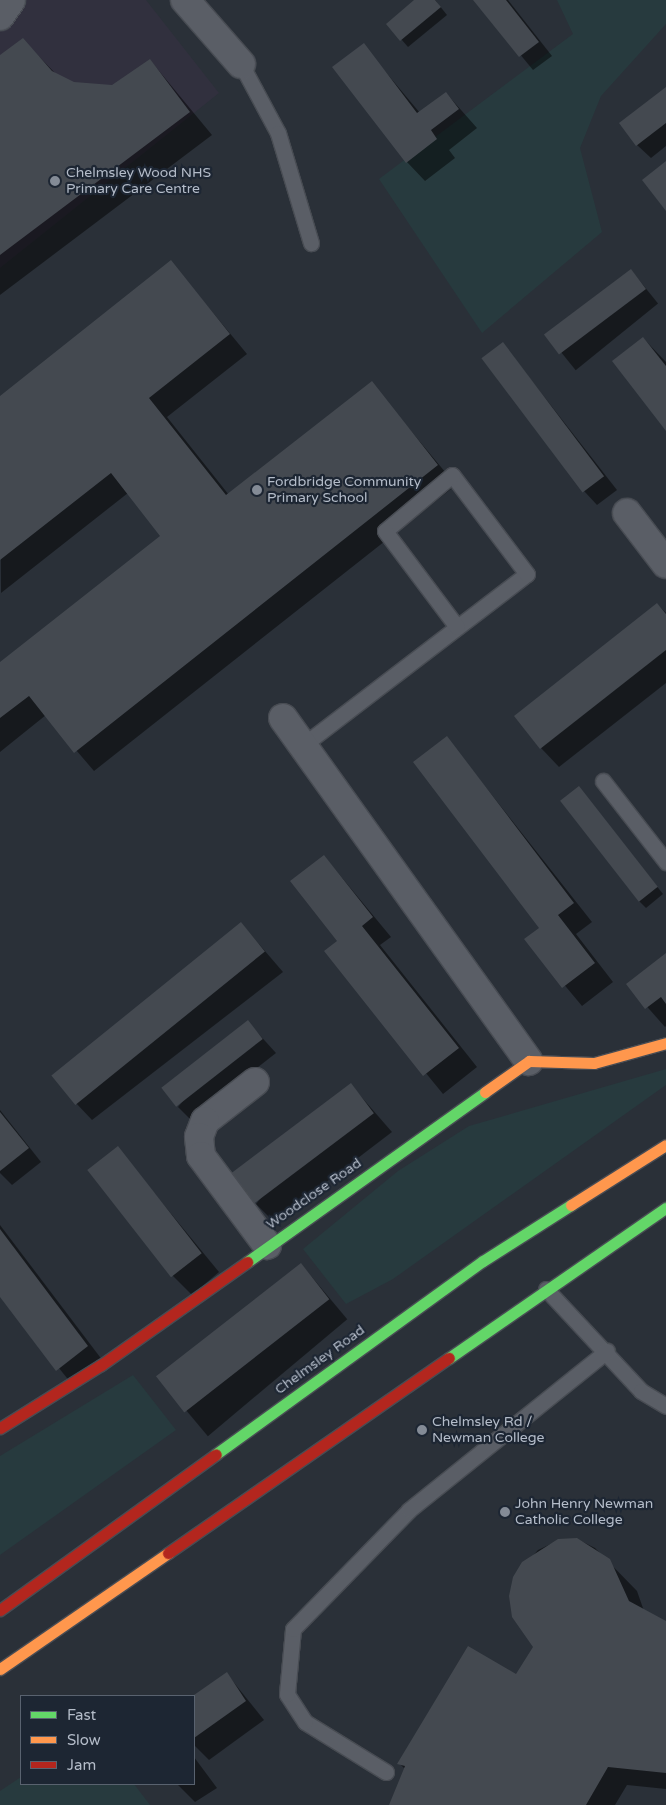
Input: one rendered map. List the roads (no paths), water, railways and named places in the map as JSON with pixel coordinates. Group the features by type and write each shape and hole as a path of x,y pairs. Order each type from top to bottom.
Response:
{"street":[{"path":"0,16 11,0"},
{"path":"185,0 241,64"},
{"path":"627,512 666,564"},
{"path":"283,718 529,1061 594,1063 666,1044"},
{"name":"Woodclose Road","path":"0,1428 101,1365 529,1061"},
{"path":"255,1082 205,1121 199,1137 201,1156 268,1245"},
{"name":"Chelmsley Road","path":"0,1610 483,1261 666,1144"},
{"path":"0,1669 546,1289 666,1208"}],"lane":[{"path":"241,64 278,133 311,243"},
{"path":"302,746 457,627 526,574 452,475 385,531 457,627"},
{"path":"603,781 666,862"},
{"path":"546,1289 607,1352 641,1391 666,1406"},
{"path":"386,1772 305,1722 287,1694 293,1630 409,1510 607,1352"}],"place":[{"name":"Chelmsley Wood NHS Primary Care Centre","path":"55,181"},
{"name":"Fordbridge Community Primary School","path":"257,490"},
{"name":"Chelmsley Rd / Newman College","path":"422,1430"},
{"name":"John Henry Newman Catholic College","path":"505,1512"}]}
